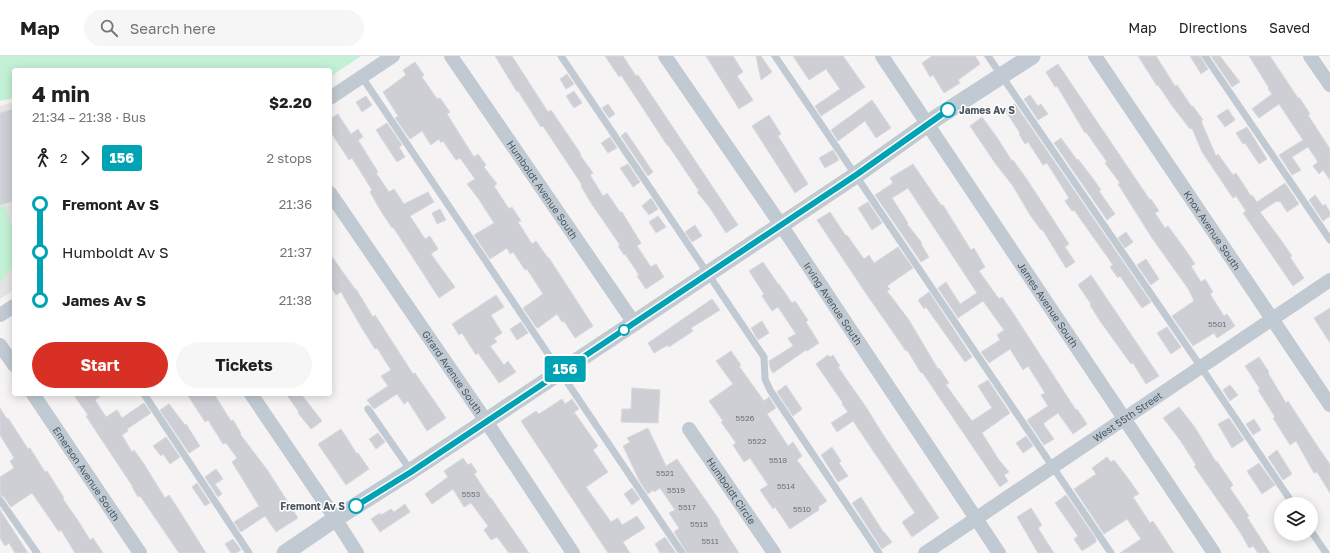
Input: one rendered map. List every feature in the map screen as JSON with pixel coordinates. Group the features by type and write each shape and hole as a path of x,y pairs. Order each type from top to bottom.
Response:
{"street":[{"path":"332,97 393,56"},
{"name":"Humboldt Avenue South","path":"451,56 634,323"},
{"name":"Irving Avenue South","path":"665,56 781,225 999,553"},
{"name":"James Avenue South","path":"882,56 1214,553"},
{"path":"285,553 335,519 411,472 856,175 928,124 1032,56"},
{"name":"Knox Avenue South","path":"1095,56 1330,405"},
{"path":"1310,56 1330,85"},
{"name":"Girard Avenue South","path":"332,196 486,421 573,553"},
{"name":"West 55th Street","path":"925,553 1330,280"},
{"path":"0,315 12,307"},
{"path":"0,344 12,362"},
{"name":"Emerson Avenue South","path":"34,396 140,553"},
{"path":"252,396 357,553"},
{"name":"Humboldt Circle","path":"689,429 774,553"}],"lane":[{"path":"561,56 764,357 765,379 770,390 879,553"},
{"path":"775,56 1111,553"},
{"path":"988,56 1288,497"},
{"path":"1205,56 1330,240"},
{"path":"362,77 682,553"},
{"path":"145,396 249,553"},
{"path":"368,409 411,472"},
{"path":"0,500 36,553"},
{"path":"1318,541 1326,553"}],"shaded area":[{"path":"12,103 12,291 0,299 0,106"}],"green space":[{"path":"0,56 361,56 332,76 332,68 12,68 12,98 0,101"},
{"path":"5,206 12,225 12,267 0,283 0,207"}],"building":[{"path":"495,56 512,56 548,112 551,110 581,154 580,155 593,173 590,175 603,196 607,193 620,212 622,212 641,243 637,246 651,267 656,264 664,277 646,289 637,276 639,275 618,246 620,245 591,203 581,186 582,185 543,126 541,127 518,91 517,92"},
{"path":"605,56 623,56 636,76 638,75 738,225 726,233 710,208 697,192 699,191 621,75 619,77"},
{"path":"706,56 733,56 743,72 737,76 753,100 739,109"},
{"path":"756,56 761,56 772,72 761,80"},
{"path":"793,56 843,56 865,87 821,116 815,106 840,89 826,69 809,80"},
{"path":"932,56 975,56 980,64 958,80 960,83 944,93 933,75 930,77 922,63"},
{"path":"1138,56 1156,56 1175,86 1177,85 1203,120 1201,121 1216,156 1218,154 1233,175 1236,173 1251,196 1252,195 1257,202 1285,183 1299,204 1287,212 1280,201 1277,201 1260,212 1292,256 1290,257 1304,278 1293,286 1243,213 1246,211 1236,196 1233,198 1202,152 1192,128 1190,129 1158,85 1157,86"},
{"path":"1190,56 1200,56 1208,69 1201,74"},
{"path":"1211,56 1220,56 1240,82 1232,87"},
{"path":"1249,56 1270,56 1298,98 1299,97 1310,114 1308,115 1330,149 1330,180 1323,170 1319,174 1313,166 1318,162 1308,147 1292,157 1301,170 1292,175 1279,155 1303,140 1279,104 1259,118 1252,109 1272,94"},
{"path":"415,62 424,75 422,77 437,99 440,98 450,112 447,114 474,157 478,154 486,165 484,167 497,184 494,186 509,209 512,207 521,221 518,222 532,244 536,241 549,258 593,326 575,338 564,321 562,322 557,314 538,328 536,327 523,308 543,294 527,269 525,270 513,252 510,254 507,248 490,259 474,235 494,223 467,184 475,179 460,158 456,160 443,141 441,143 439,139 431,145 422,131 410,139 395,118 398,116 383,92 406,75 403,70"},
{"path":"1058,64 1159,211 1155,213 1165,228 1168,226 1195,264 1191,266 1201,282 1205,279 1213,292 1210,294 1224,316 1227,314 1235,326 1217,338 1214,333 1193,346 1172,316 1194,301 1189,290 1152,238 1118,184 1120,183 1105,163 1107,162 1086,132 1085,133 1057,86 1055,87 1046,72"},
{"path":"567,74 574,84 566,89 560,79"},
{"path":"574,91 582,103 574,108 566,96"},
{"path":"1030,95 1038,106 1041,104 1048,114 1038,120 1024,99"},
{"path":"366,96 372,105 362,112 356,102"},
{"path":"872,100 891,128 876,138 865,121 838,141 831,130"},
{"path":"608,104 615,114 609,118 602,108"},
{"path":"1015,104 1151,302 1142,308 1120,276 1118,278 1110,267 1113,265 1074,210 1072,211 1065,201 1069,198 1047,163 1043,165 1028,142 1025,144 1019,134 1020,133 1005,110"},
{"path":"1228,109 1235,120 1225,127 1217,116"},
{"path":"12,110 12,202 0,205 0,113"},
{"path":"338,114 351,134 358,129 363,137 358,140 378,172 376,173 389,192 394,189 404,204 428,192 434,202 410,216 425,239 430,236 438,249 431,254 455,287 439,298 393,227 392,228 382,213 370,192 372,190 352,158 349,160 332,134 332,118"},
{"path":"769,115 781,134 778,136 808,184 795,193 752,126"},
{"path":"982,117 1012,161 1013,160 1026,178 1069,244 1065,247 1075,262 1066,268 1042,229 1041,230 1030,215 1013,186 995,163 970,126"},
{"path":"387,123 402,145 399,147 405,157 397,162 376,130"},
{"path":"1247,127 1267,159 1259,164 1245,143 1243,144 1236,133"},
{"path":"626,132 653,172 648,176 621,136"},
{"path":"610,137 617,148 608,153 601,143"},
{"path":"1061,138 1094,180 1101,190 1099,191 1115,214 1107,220 1054,143"},
{"path":"833,150 839,160 825,168 819,158"},
{"path":"628,164 640,182 633,187 620,168"},
{"path":"913,164 941,205 943,205 971,250 974,248 985,267 979,271 999,299 1002,297 1076,410 1077,409 1087,424 1073,434 1058,413 1044,423 1054,439 1044,445 1027,420 1048,406 1041,395 1045,393 1028,366 1023,370 1010,349 989,363 981,352 1000,340 997,335 1004,330 983,301 958,318 938,288 946,282 960,304 977,293 908,188 892,198 908,223 907,224 922,243 921,244 929,257 921,262 875,195 893,183 890,178"},
{"path":"1315,195 1323,206 1325,204 1330,212 1330,216 1323,221 1309,200"},
{"path":"651,198 658,209 649,215 642,206"},
{"path":"868,202 882,223 872,230 858,208"},
{"path":"440,209 446,220 437,224 432,213"},
{"path":"830,212 864,259 869,255 874,263 898,247 913,268 887,286 890,289 887,291 909,320 938,369 939,368 949,383 946,385 972,421 992,408 978,386 988,380 1010,413 982,433 999,460 1009,472 1004,475 1008,481 1000,487 817,220"},
{"path":"658,216 666,227 656,233 649,222"},
{"path":"695,225 702,236 692,242 685,232"},
{"path":"1126,232 1133,242 1125,248 1118,238"},
{"path":"332,257 356,289 373,317 375,315 413,374 415,373 446,418 427,431 408,401 404,404 397,394 374,409 367,400 388,386 381,376 391,370 377,348 375,349 341,292 336,295 332,289"},
{"path":"1146,259 1159,279 1151,285 1137,265"},
{"path":"763,262 792,303 795,301 808,320 806,322 819,343 807,351 806,350 773,373 770,368 769,361 793,346 788,338 796,334 778,307 772,311 762,296 764,294 749,271"},
{"path":"1091,275 1159,376 1146,384 1133,363 1131,364 1100,321 1078,285"},
{"path":"929,292 972,357 965,362 926,307 924,309 918,300"},
{"path":"496,295 504,307 491,315 502,333 494,338 497,342 490,346 504,365 508,361 516,372 499,383 478,353 476,355 462,333 459,335 452,324"},
{"path":"712,299 720,310 691,328 693,331 669,347 668,345 654,353 648,343"},
{"path":"1330,308 1330,343 1314,318"},
{"path":"762,321 769,333 758,340 751,328"},
{"path":"521,322 528,333 517,340 510,329"},
{"path":"1167,327 1181,347 1171,354 1157,333"},
{"path":"731,351 741,365 739,366 764,401 769,397 776,408 767,414 788,446 793,442 802,456 797,460 827,501 818,507 819,510 790,529 775,507 773,509 760,490 768,485 750,458 744,462 733,445 736,443 721,422 723,421 709,401 733,384 716,361"},
{"path":"828,355 830,357 833,355 840,366 838,367 939,518 912,537 902,522 915,513 853,421 837,432 831,423 848,412 816,364"},
{"path":"1259,357 1286,403 1288,401 1330,464 1330,493 1317,472 1314,473 1296,441 1290,445 1258,390 1260,389 1245,366"},
{"path":"786,385 802,409 793,416 777,392"},
{"path":"1230,385 1238,395 1230,401 1223,390"},
{"path":"632,388 660,390 658,423 621,422 622,409 631,409"},
{"path":"74,396 100,396 95,400 106,417 117,410 122,418 144,403 151,413 127,429 128,431 122,435 132,452 134,450 144,464 165,498 169,495 206,553 179,553 140,496 138,497 86,416 88,415"},
{"path":"188,396 215,396 231,421 233,420 241,433 240,434 268,471 298,518 276,532 265,516 241,532 234,522 259,506 232,462 237,458 226,443 223,444 208,420 205,422"},
{"path":"287,396 303,396 322,421 311,429 298,413 299,412"},
{"path":"562,399 565,404 572,399 579,409 574,412 598,446 593,450 608,472 586,487 611,522 618,518 622,525 637,516 645,528 623,542 630,553 608,553 521,421 536,411 539,414"},
{"path":"169,404 185,425 186,424 200,446 189,453 160,410"},
{"path":"1179,407 1194,426 1216,462 1217,461 1233,485 1230,488 1249,516 1247,517 1270,553 1258,553 1253,546 1249,548 1240,532 1194,466 1196,465 1180,440 1163,418"},
{"path":"0,408 28,449 30,448 45,472 47,471 64,498 63,499 90,540 93,538 103,553 75,553 61,530 59,532 32,493 11,507 4,497 0,495 0,477 14,468 10,461 14,458 0,435"},
{"path":"1229,418 1244,440 1232,448 1218,424"},
{"path":"1254,419 1261,430 1253,435 1246,424"},
{"path":"648,428 666,466 677,459 720,521 719,522 739,553 687,553 674,532 679,528 669,513 675,510 660,488 654,492 653,490 648,494 640,482 623,446 630,442 627,438"},
{"path":"341,429 357,454 358,453 369,469 346,485 318,444"},
{"path":"378,433 385,442 376,449 369,439"},
{"path":"1026,436 1033,446 1023,453 1016,443"},
{"path":"166,437 180,457 170,464 163,454 161,456 153,446"},
{"path":"832,447 841,461 839,463 848,476 838,482 821,455"},
{"path":"1277,450 1292,474 1283,480 1268,457"},
{"path":"1107,457 1111,462 1114,460 1130,481 1139,494 1133,497 1150,523 1153,521 1174,553 1120,553 1141,539 1127,519 1104,534 1074,489 1096,474 1092,468"},
{"path":"463,458 468,465 471,463 477,472 474,474 529,553 509,553 497,537 491,540 484,530 488,526 471,503 464,507 453,489 432,504 425,494 448,477 444,471"},
{"path":"1259,463 1275,485 1262,494 1247,471"},
{"path":"216,469 223,479 215,484 222,494 218,497 205,477"},
{"path":"197,483 210,503 205,506 192,487"},
{"path":"632,488 640,499 632,505 624,494"},
{"path":"1066,495 1096,539 1096,542 1082,551 1074,539 1078,536 1055,503"},
{"path":"861,497 884,533 892,542 882,549 852,503"},
{"path":"405,504 410,512 380,532 371,519 380,513 381,515 391,509 394,512"},
{"path":"1031,508 1042,525 1038,528 1054,553 1038,553 1017,517"},
{"path":"0,509 28,553 15,553 9,543 5,546 0,538"},
{"path":"665,537 676,553 660,553 655,544"},
{"path":"233,539 241,550 236,553 231,553 225,544"}],"bus line":[{"name":"156","path":"356,506 411,472 856,175 948,110"}],"place":[{"name":"James Av S","path":"948,110"},
{"name":"Fremont Av S","path":"356,506"}]}
